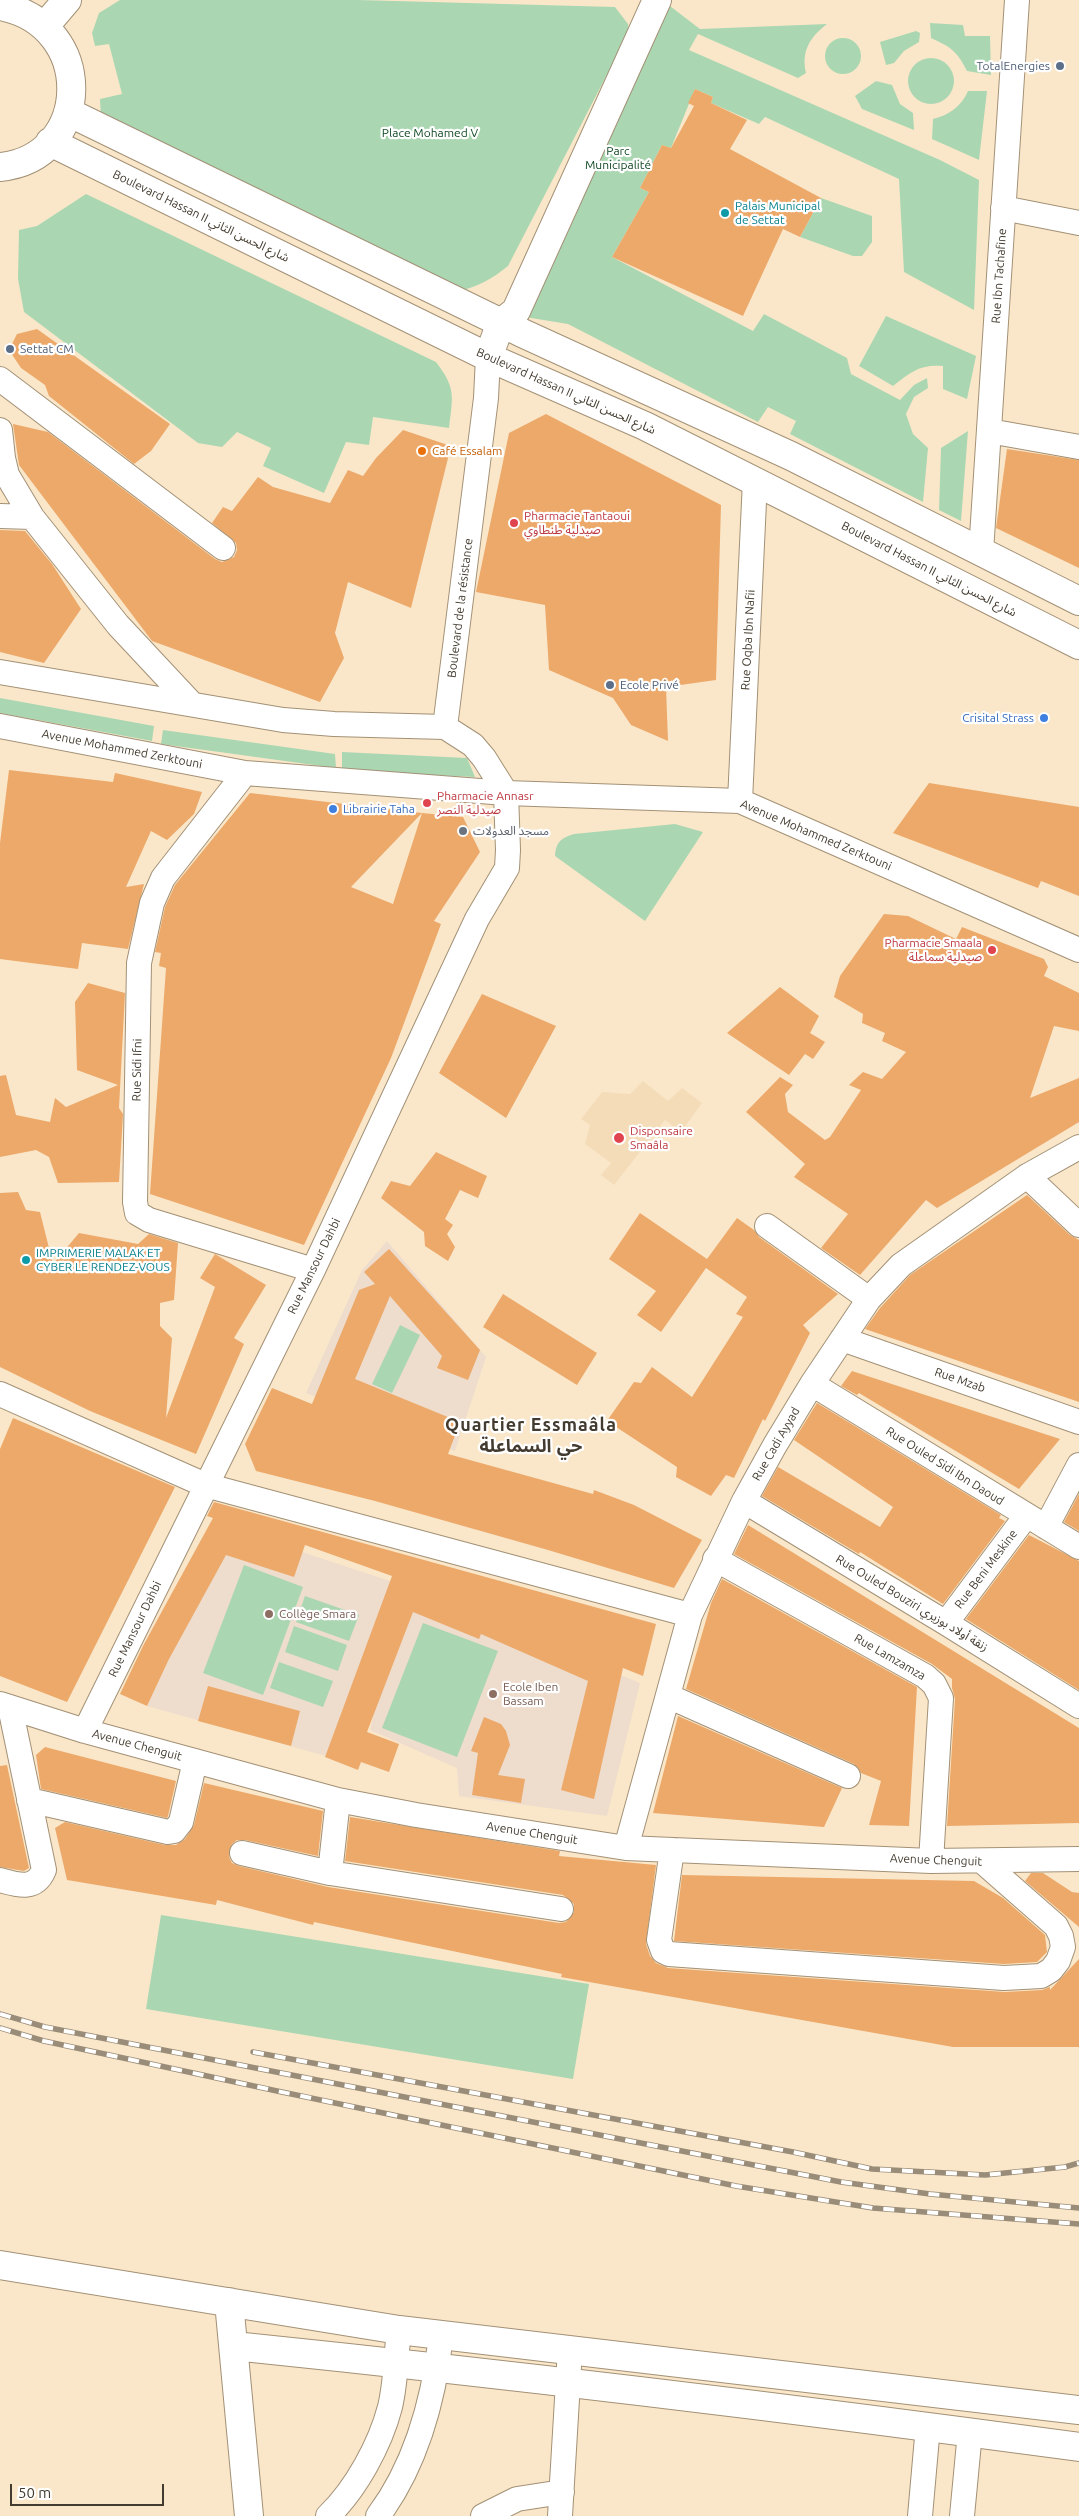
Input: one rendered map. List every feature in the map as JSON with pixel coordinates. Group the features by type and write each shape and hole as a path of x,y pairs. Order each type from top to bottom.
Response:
{"main road":[{"path":"45,26 68,0"},
{"name":"Boulevard de la résistance","path":"496,361 658,0"},
{"path":"0,6 24,13 45,26 60,44 69,66 72,89 68,112 50,142 30,158 0,167"},
{"path":"68,112 791,456 1079,601"},
{"name":"Boulevard Hassan II شارع الحسن الثاني","path":"50,142 496,361 645,426 1079,645"},
{"path":"0,2265 442,2336 570,2349 1079,2410"},
{"path":"229,2302 249,2516"},
{"path":"234,2346 438,2366 569,2384 928,2426 1079,2447"}],"street":[{"name":"Rue Ibn Tachafine","path":"980,552 1016,0"},
{"path":"1003,208 1079,223"},
{"name":"Boulevard de la résistance","path":"445,727 486,398 496,361"},
{"path":"0,379 223,548"},
{"path":"0,430 2,458 7,475 32,517 118,625 190,702"},
{"path":"989,431 1079,446"},
{"name":"Rue Oqba Ibn Nafii","path":"740,800 755,480"},
{"path":"0,516 32,517"},
{"path":"0,672 190,702 283,720 334,724 445,727 473,746 484,758 506,793"},
{"name":"Avenue Mohammed Zerktouni","path":"0,726 245,773 506,793 740,800 1079,950"},
{"name":"Rue Sidi Ifni","path":"245,773 163,878 152,903 139,963 135,1202 137,1213 148,1220 313,1270"},
{"name":"Rue Mansour Dahbi","path":"86,1731 205,1485 313,1270 477,919 507,868 506,793"},
{"name":"Rue Cadi Ayyad","path":"626,1848 690,1615 715,1559 774,1444 812,1384 869,1299 901,1264 1027,1176 1079,1147"},
{"path":"1027,1176 1079,1225"},
{"path":"767,1226 869,1299"},
{"name":"Rue Mzab","path":"842,1339 1079,1422"},
{"name":"Rue Ouled Sidi Ibn Daoud","path":"812,1384 1079,1547"},
{"path":"1,1398 205,1485 690,1615"},
{"name":"Rue Beni Meskine","path":"946,1622 1036,1522 1079,1465"},
{"name":"Rue Ouled Bouziri زنقة أولاد بوزيري","path":"744,1501 946,1622 1079,1706"},
{"name":"Rue Lamzamza","path":"715,1559 925,1676 934,1684 941,1698 931,1861"},
{"path":"668,1696 848,1776"},
{"path":"0,1880 21,1886 33,1885 40,1879 44,1870 29,1800 5,1705"},
{"name":"Avenue Chenguit","path":"5,1705 86,1731 338,1800 416,1815 626,1848 931,1861 983,1862 1079,1859"},
{"path":"29,1800 168,1832 174,1831 181,1822 194,1761"},
{"path":"330,1873 338,1800"},
{"path":"672,1850 659,1940 663,1951 669,1954 1004,1978 1041,1976 1051,1970 1058,1961 1063,1947 1056,1926 983,1862"},
{"path":"242,1853 330,1873 560,1909"},
{"path":"328,2516 345,2499 369,2459 390,2407 398,2330"},
{"path":"378,2516 395,2494 419,2436 438,2366 442,2336"},
{"path":"560,2516 570,2349"},
{"path":"920,2516 928,2426"},
{"path":"962,2516 970,2432"},
{"path":"483,2516 517,2499 562,2492"}],"shaded area":[{"name":"Disponsaire Smaâla","path":"643,1081 668,1101 682,1088 702,1103 681,1132 665,1120 614,1185 601,1175 611,1163 585,1144 590,1125 581,1119 602,1092 630,1094"},
{"path":"387,1241 486,1357 455,1451 306,1393 362,1270"},
{"path":"211,1522 390,1581 640,1683 607,1816 459,1796 457,1768 370,1730 373,1717 344,1706 326,1756 147,1706 169,1659 143,1646"}],"green space":[{"name":"Place Mohamed V","path":"120,0 358,0 615,7 628,24 629,32 508,266 485,282 460,291 101,119 100,99 122,94 109,44 95,46 92,33 99,13"},
{"name":"Parc Municipalité","path":"666,3 700,29 827,24 808,45 805,58 806,73 798,78 698,34 689,50 940,160 979,180 974,310 904,272 899,179 765,117 759,124 711,103 713,97 695,89 671,148 662,145 640,188 649,192 612,257 753,331 764,314 847,358 851,374 900,400 914,385 927,378 928,388 914,397 906,414 913,434 928,448 923,502 790,434 796,421 768,407 758,422 568,324 525,317"},
{"path":"930,23 963,25 965,36 990,36 991,75 967,71 953,50 931,38"},
{"path":"916,31 920,33 919,42 904,51 894,63 886,65 880,42"},
{"path":"843,38 855,44 861,56 855,68 843,74 831,68 825,56 831,44"},
{"path":"931,58 944,62 950,68 954,81 950,94 944,100 931,104 918,100 912,94 908,81 912,68 918,62"},
{"path":"876,81 892,85 900,104 913,113 914,130 862,109 855,96"},
{"path":"968,91 987,91 979,160 932,139 933,119 954,110 962,102"},
{"path":"86,194 436,362 450,386 452,400 449,428 373,417 369,445 346,442 324,493 263,466 271,448 237,432 222,447 198,443 24,312 18,279 19,230 37,226"},
{"path":"821,198 872,216 872,242 862,256 853,256 800,237"},
{"path":"886,316 976,356 967,399 943,389 943,366 928,366 916,370 893,386 859,366"},
{"path":"968,431 961,521 939,510 941,448"},
{"path":"0,698 154,726 152,741 0,713"},
{"path":"163,730 335,754 336,768 161,744"},
{"path":"342,752 467,758 475,777 342,771"},
{"path":"675,824 703,832 645,921 555,856 560,841 574,834"},
{"path":"400,1325 420,1335 392,1393 372,1384"},
{"path":"244,1565 303,1587 263,1695 203,1673"},
{"path":"305,1596 359,1615 349,1641 296,1622"},
{"path":"423,1623 498,1651 457,1757 382,1728"},
{"path":"294,1626 347,1645 338,1671 285,1652"},
{"path":"279,1662 333,1681 323,1707 270,1688"},
{"path":"161,1915 589,1984 573,2079 146,2009"}],"building":[{"name":"Palais Municipal de Settat","path":"695,89 713,97 711,103 747,120 730,149 821,198 800,237 783,229 743,316 612,257 649,192 640,188 662,145 671,148 694,106 688,103"},
{"path":"37,329 170,424 151,451 134,464 49,396 45,385 21,368 9,350 17,334"},
{"path":"546,414 721,505 716,680 666,687 668,741 631,725 613,698 549,670 545,605 476,592 509,433"},
{"path":"13,424 48,432 215,559 222,562 234,557 237,550 236,543 212,523 223,507 232,511 258,477 273,487 330,503 348,470 363,476 376,458 403,430 451,446 411,608 348,582 335,633 344,658 320,702 152,641 19,465"},
{"path":"1007,449 1079,460 1079,568 996,528"},
{"path":"0,530 25,531 52,564 81,609 44,663 0,652"},
{"path":"9,770 113,782 115,773 202,792 194,814 167,840 151,831 126,887 144,884 128,949 82,943 78,969 0,959 0,843"},
{"path":"929,783 1079,807 1079,896 1041,881 1038,888 893,833"},
{"path":"250,793 463,817 480,852 434,921 441,924 391,1058 304,1245 150,1194 166,968 159,966 161,953 155,952 165,907 175,885","holes":["422,813 393,904 351,887"]},
{"path":"884,914 908,916 956,939 962,927 1044,959 1048,967 1044,976 1079,993 1079,1031 1054,1026 1030,1098 1079,1078 1079,1122 937,1208 926,1200 860,1275 821,1248 848,1214 794,1177 805,1164 746,1112 780,1077 793,1085 785,1094 788,1112 825,1140 830,1137 861,1090 849,1085 863,1072 882,1079 906,1052 882,1041 885,1033 862,1023 863,1014 834,997 840,976"},
{"path":"88,983 125,993 119,1108 123,1114 119,1182 58,1183 49,1157 36,1150 0,1157 0,1076 6,1075 16,1115 50,1122 55,1098 66,1107 118,1085 77,1070 75,1002"},
{"path":"780,987 819,1016 810,1033 825,1042 813,1059 805,1054 789,1075 727,1033"},
{"path":"482,994 556,1026 506,1118 439,1073"},
{"path":"436,1152 487,1176 478,1198 460,1190 445,1219 453,1225 447,1234 455,1247 448,1261 425,1246 424,1232 381,1198 391,1181 410,1186"},
{"path":"18,1192 26,1210 40,1212 53,1264 79,1233 138,1244 149,1234 178,1243 174,1300 160,1303 160,1326 172,1338 166,1418 215,1287 200,1278 215,1254 266,1285 234,1338 244,1344 196,1454 90,1411 0,1367 0,1193"},
{"path":"1027,1195 1070,1235 1079,1240 1079,1402 865,1329 880,1308 910,1275"},
{"path":"640,1213 707,1259 737,1218 754,1230 759,1237 838,1294 803,1325 810,1333 765,1421 763,1419 734,1478 726,1475 711,1496 676,1477 677,1467 607,1421 634,1382 641,1383 652,1367 692,1397 743,1317 736,1314 747,1297 706,1268 661,1332 637,1315 656,1291 609,1259"},
{"path":"389,1249 480,1350 468,1380 437,1368 442,1356 390,1296 355,1379 460,1422 448,1454 593,1494 594,1490 634,1505 702,1540 674,1588 375,1501 256,1471 245,1444 272,1388 312,1404 359,1290 375,1284 364,1272"},
{"path":"503,1294 597,1353 577,1385 483,1327"},
{"path":"852,1371 1060,1439 1019,1489 859,1393 857,1395 841,1386"},
{"path":"817,1403 1001,1515 999,1518 1005,1521 943,1604 860,1552 859,1554 762,1496 778,1467 880,1527 893,1507 794,1440"},
{"path":"13,1418 175,1487 67,1702 0,1676 0,1449"},
{"path":"1079,1494 1079,1531 1064,1522"},
{"path":"214,1502 656,1624 643,1676 623,1668 594,1799 561,1790 588,1681 481,1634 479,1639 413,1612 367,1732 399,1744 389,1772 361,1762 358,1770 325,1757 392,1576 305,1545 294,1577 226,1555 169,1659 147,1706 120,1694 143,1646 213,1518 207,1516"},
{"path":"748,1525 1079,1728 1079,1823 947,1826 955,1699 952,1679 932,1664 734,1554"},
{"path":"1029,1535 1079,1561 1079,1690 966,1619"},
{"path":"722,1579 917,1687 909,1826 869,1825 881,1781 861,1773 854,1764 686,1689 711,1603"},
{"path":"208,1686 300,1711 291,1746 198,1721"},
{"path":"678,1716 842,1788 824,1827 653,1813"},
{"path":"484,1717 501,1724 506,1731 510,1745 498,1775 525,1779 521,1803 472,1795 478,1753 471,1751"},
{"path":"45,1747 176,1781 167,1818 41,1789 36,1755"},
{"path":"7,1765 29,1868 24,1871 0,1867 0,1766"},
{"path":"204,1783 323,1811 318,1856 245,1840 237,1840 232,1844 229,1857 232,1863 239,1866 328,1887 559,1923 566,1922 574,1912 574,1904 563,1895 345,1861 350,1817 560,1851 559,1856 656,1865 646,1944 650,1956 656,1963 668,1968 1005,1992 1042,1990 1050,1987 1050,1990 1079,1959 1079,2047 953,2047 561,1977 562,1974 314,1922 313,1925 217,1900 216,1905 67,1880 55,1828 65,1822 165,1845 176,1845 185,1839 194,1825"},
{"path":"1031,1873 1043,1873 1072,1892 1079,1893 1079,1927 1025,1881"},
{"path":"682,1875 974,1881 1003,1898 1045,1935 1047,1952 1037,1962 1004,1964 674,1941"}],"railway":[{"path":"0,2014 45,2027 841,2182 930,2194 1079,2208"},
{"path":"0,2028 44,2041 736,2186 873,2208 1079,2224"},
{"path":"253,2052 793,2152 872,2169 985,2175 1065,2167 1079,2163"}],"place":[{"name":"TotalEnergies","path":"1060,66"},
{"name":"Palais Municipal de Settat","path":"725,213"},
{"name":"Settat CM","path":"10,349"},
{"name":"Café Essalam","path":"422,451"},
{"name":"Pharmacie Tantaoui صيدلية طنطاوي","path":"514,523"},
{"name":"Ecole Privé","path":"610,685"},
{"name":"Crisital Strass","path":"1044,718"},
{"name":"Pharmacie Annasr صيدلية النصر","path":"427,803"},
{"name":"Librairie Taha","path":"333,809"},
{"name":"مسجد العدولات","path":"463,831"},
{"name":"Pharmacie Smaala صيدلية سماعلة","path":"992,950"},
{"name":"Disponsaire Smaâla","path":"619,1138"},
{"name":"IMPRIMERIE MALAK ET CYBER LE RENDEZ-VOUS","path":"26,1260"},
{"name":"Collège Smara","path":"269,1614"},
{"name":"Ecole Iben Bassam","path":"493,1694"}],"district":[{"name":"Quartier Essmaâla حي السماعلة","path":"531,1435"}]}
